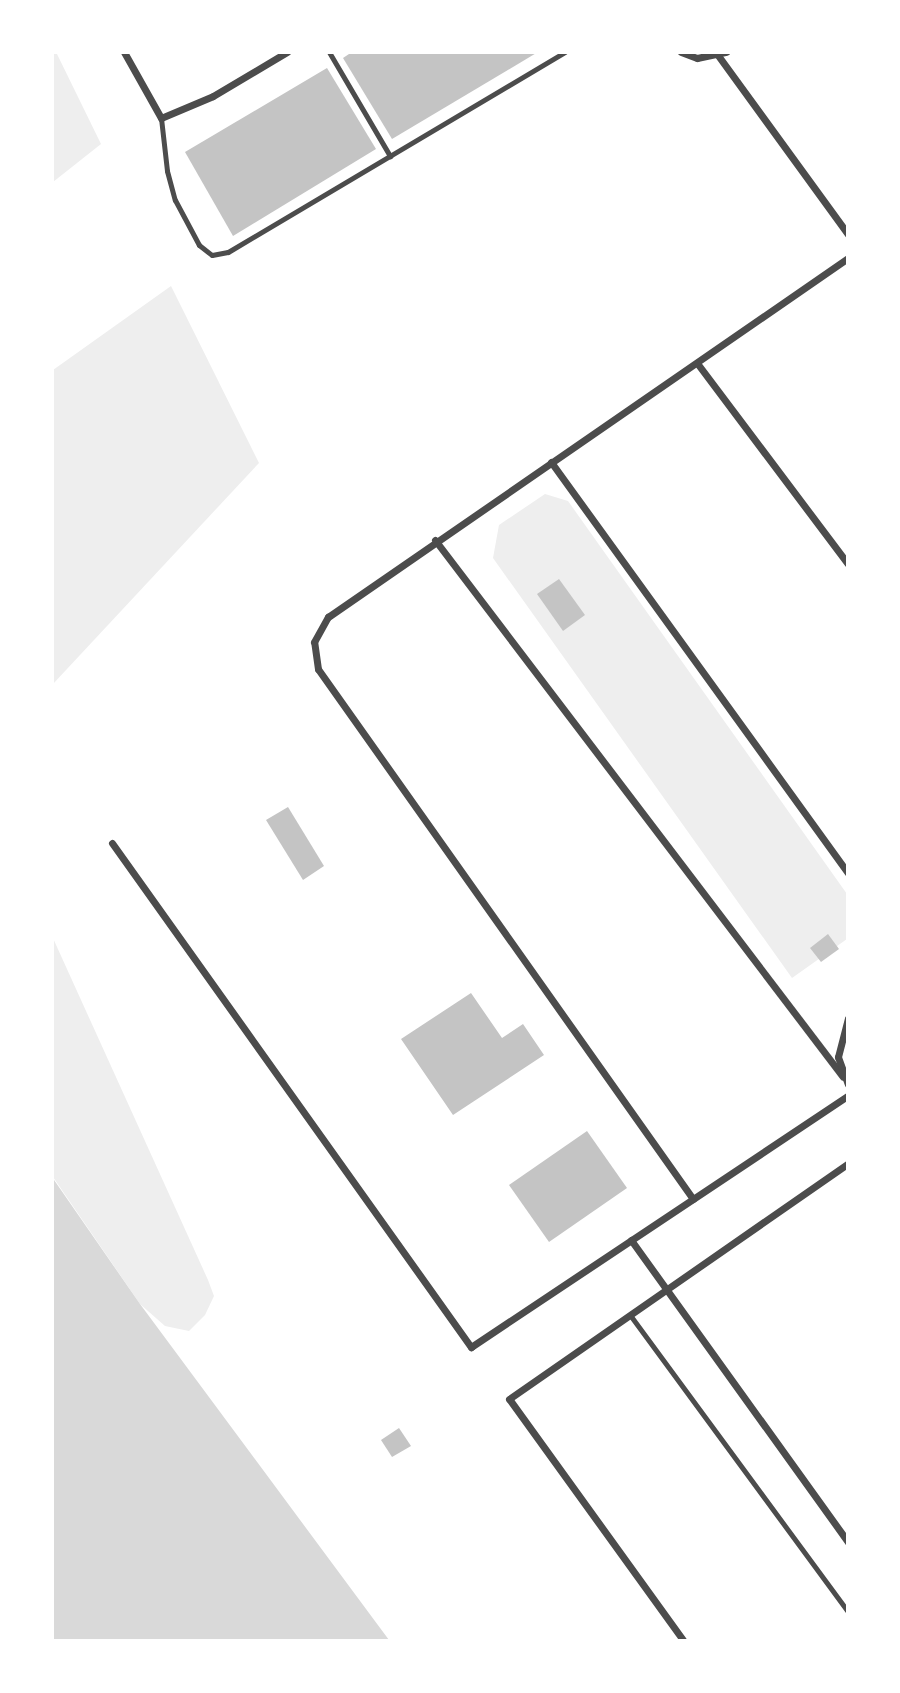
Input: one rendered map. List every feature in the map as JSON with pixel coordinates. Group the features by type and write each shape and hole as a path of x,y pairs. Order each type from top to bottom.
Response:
{"street":[{"path":"124,52 161,118 213,96 287,52"},
{"path":"681,52 697,58 721,53 848,234"},
{"path":"693,1199 318,669 314,642 327,617 435,540 848,258"},
{"path":"697,363 848,564"},
{"path":"551,462 848,873"},
{"path":"435,540 845,1080"},
{"path":"112,843 471,1347 848,1096"},
{"path":"845,1080 839,1038 848,1018"},
{"path":"683,1640 509,1399 848,1163"},
{"path":"631,1240 665,1291 848,1542"}],"lane":[{"path":"329,52 390,156"},
{"path":"161,118 167,171 176,200 199,245 212,255 228,252 565,52"},
{"path":"630,1315 848,1612"}],"shaded area":[{"path":"56,52 101,144 53,182 52,53"},
{"path":"171,286 259,463 53,684 53,370"},
{"path":"545,494 568,501 847,894 847,939 792,978 493,558 499,525"},
{"path":"52,936 214,1296 205,1315 189,1331 165,1326 140,1304 53,1177"},
{"path":"52,1177 140,1304 389,1640 53,1640"}],"building":[{"path":"352,52 538,52 392,139 343,58"},
{"path":"327,68 376,149 233,236 185,152"},
{"path":"559,579 585,615 563,631 537,594"},
{"path":"288,807 324,866 303,880 266,820"},
{"path":"828,934 839,949 821,962 810,948"},
{"path":"471,993 502,1038 523,1024 544,1055 453,1115 401,1039"},
{"path":"587,1131 627,1188 549,1242 509,1185"},
{"path":"399,1428 411,1446 392,1457 381,1440"}]}
